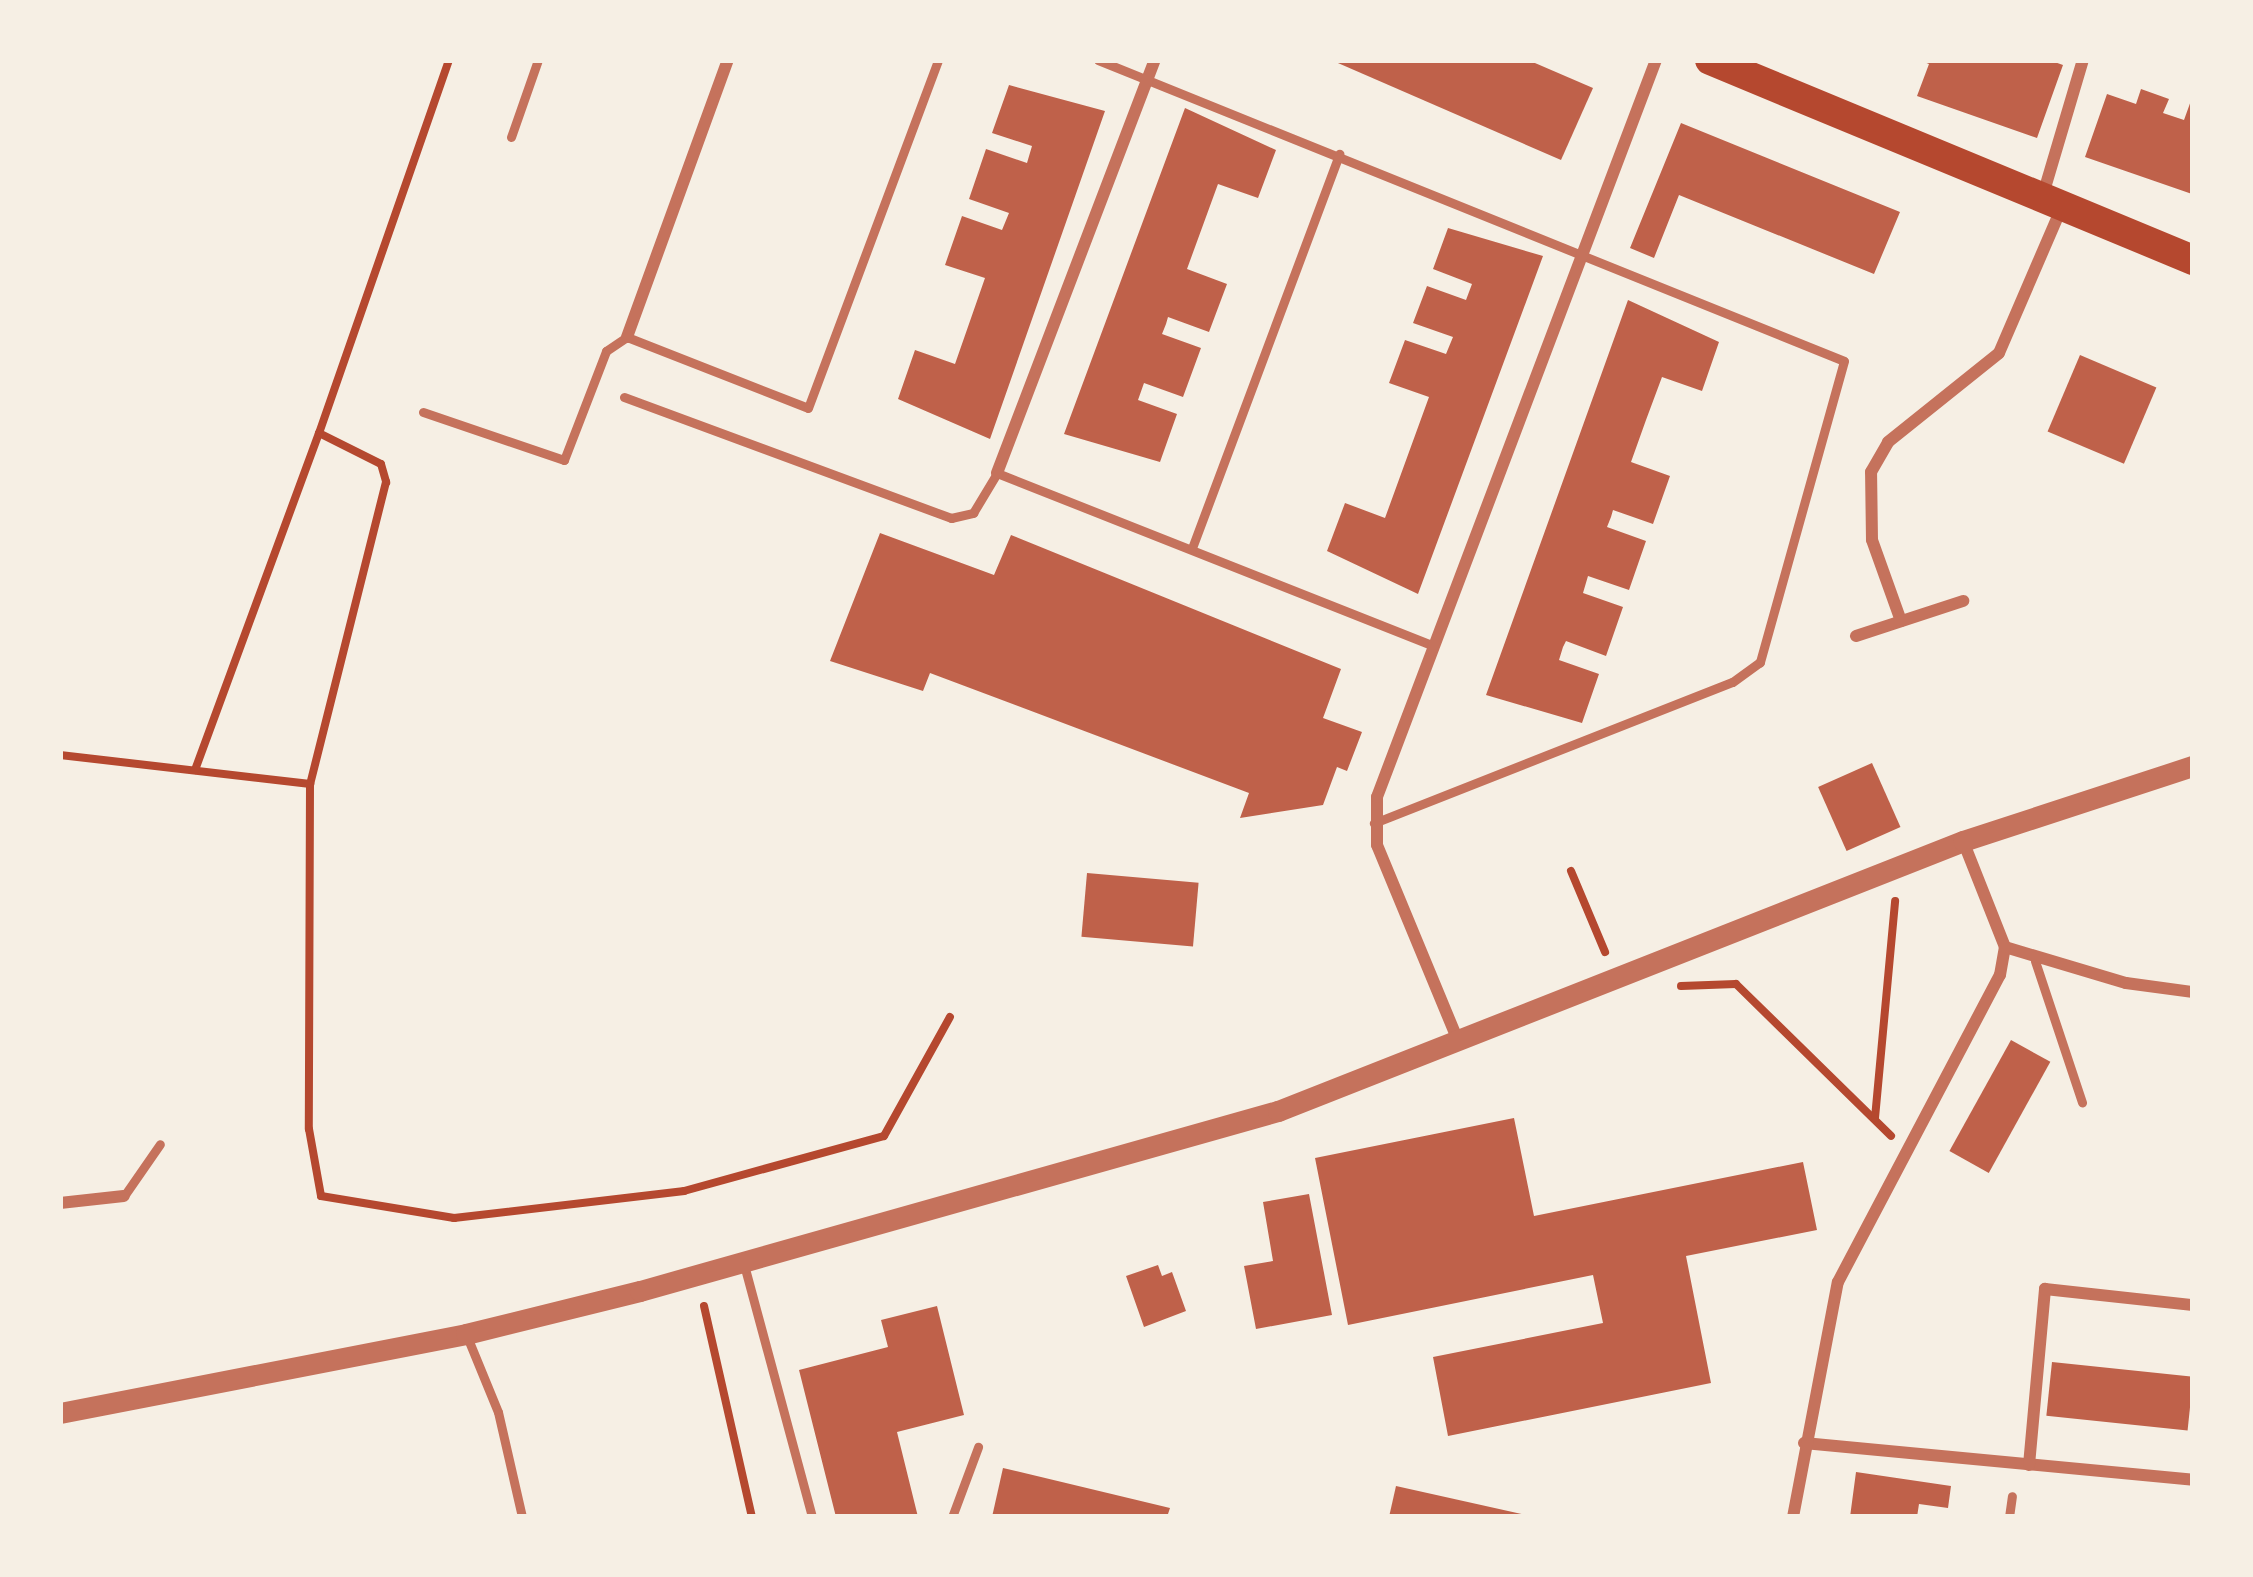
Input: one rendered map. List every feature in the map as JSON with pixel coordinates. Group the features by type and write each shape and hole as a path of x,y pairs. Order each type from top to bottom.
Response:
{"main road":[{"path":"1710,60 1769,70 2051,204 2193,260"}],"street":[{"path":"627,338 728,60"},
{"path":"998,473 1155,60"},
{"path":"1459,1044 1374,823 1432,645 1656,60"},
{"path":"1901,621 1872,540 1871,472 1888,442 1999,353 2051,204 2083,60"},
{"path":"1856,636 1963,601"},
{"path":"60,1413 466,1334 743,1262 1278,1111 1459,1044 1963,841 2193,766"},
{"path":"1793,1517 1838,1282 2000,975 2005,947 1963,841"},
{"path":"2005,947 2035,961 2193,992"},
{"path":"60,1203 124,1196"},
{"path":"2029,1465 2045,1289 2193,1305"},
{"path":"1804,1443 2193,1480"}],"lane":[{"path":"511,137 538,60"},
{"path":"423,412 564,460 605,351 627,338 808,408 938,60"},
{"path":"1098,60 1844,361 1760,662 1732,682 1374,823"},
{"path":"1192,548 1339,154"},
{"path":"624,397 951,518 973,513 998,473 1432,645"},
{"path":"2035,961 2082,1102"},
{"path":"124,1196 160,1144"},
{"path":"743,1262 812,1517"},
{"path":"466,1334 498,1412 522,1517"},
{"path":"952,1517 978,1447"},
{"path":"2009,1517 2012,1496"}],"path":[{"path":"195,770 320,433 449,60"},
{"path":"320,433 381,464 386,482 310,784 309,1129 321,1196 454,1218 684,1191 884,1136 950,1017"},
{"path":"60,755 310,784"},
{"path":"1571,871 1606,955 1624,948"},
{"path":"1874,1120 1888,911 1903,896"},
{"path":"1662,988 1736,984 1907,1151"},
{"path":"704,1306 752,1517"}],"building":[{"path":"1331,60 1528,60 1593,88 1561,160"},
{"path":"1919,60 2049,60 2063,65 2037,138 1917,96 1929,64"},
{"path":"1009,85 1105,111 990,439 898,399 915,350 955,364 985,278 945,265 962,216 1002,230 1009,213 969,199 986,149 1027,163 1032,146 992,133"},
{"path":"2141,89 2169,99 2163,113 2184,120 2193,95 2192,194 2085,157 2107,94 2136,104"},
{"path":"1185,108 1276,150 1258,198 1218,184 1187,269 1227,284 1209,332 1168,317 1162,334 1201,348 1183,397 1144,383 1138,400 1177,414 1160,462 1064,434"},
{"path":"1681,123 1900,212 1874,274 1679,195 1654,258 1630,248"},
{"path":"1448,228 1543,256 1418,594 1327,551 1345,503 1385,518 1429,397 1389,383 1405,340 1446,354 1453,337 1413,323 1427,286 1466,300 1472,284 1433,269"},
{"path":"1628,300 1719,342 1702,391 1662,377 1646,420 1631,462 1670,476 1653,524 1613,510 1607,527 1646,541 1629,590 1588,576 1583,593 1623,607 1606,656 1566,641 1563,647 1559,660 1599,674 1582,723 1486,695"},
{"path":"2080,355 2156,387 2124,464 2048,431"},
{"path":"880,533 994,575 1011,535 1341,669 1323,718 1362,732 1347,771 1337,767 1323,805 1240,818 1249,793 930,673 923,691 830,661"},
{"path":"1872,763 1900,827 1847,851 1818,787"},
{"path":"1087,873 1199,883 1193,947 1081,937"},
{"path":"2011,1040 2050,1062 1989,1173 1949,1151"},
{"path":"1514,1118 1534,1216 1803,1162 1817,1230 1686,1256 1711,1383 1448,1436 1433,1357 1603,1323 1593,1275 1348,1325 1315,1158"},
{"path":"1309,1194 1332,1315 1256,1329 1244,1266 1273,1261 1263,1202"},
{"path":"1158,1265 1162,1276 1172,1272 1186,1311 1144,1327 1126,1276"},
{"path":"937,1306 964,1415 897,1432 918,1517 836,1517 799,1370 888,1347 881,1320"},
{"path":"2052,1362 2193,1377 2188,1431 2046,1416"},
{"path":"1003,1468 1170,1508 1167,1517 992,1517"},
{"path":"1856,1472 1951,1486 1948,1508 1919,1504 1917,1517 1850,1517"},
{"path":"1396,1486 1526,1515 1526,1517 1389,1517"}]}
